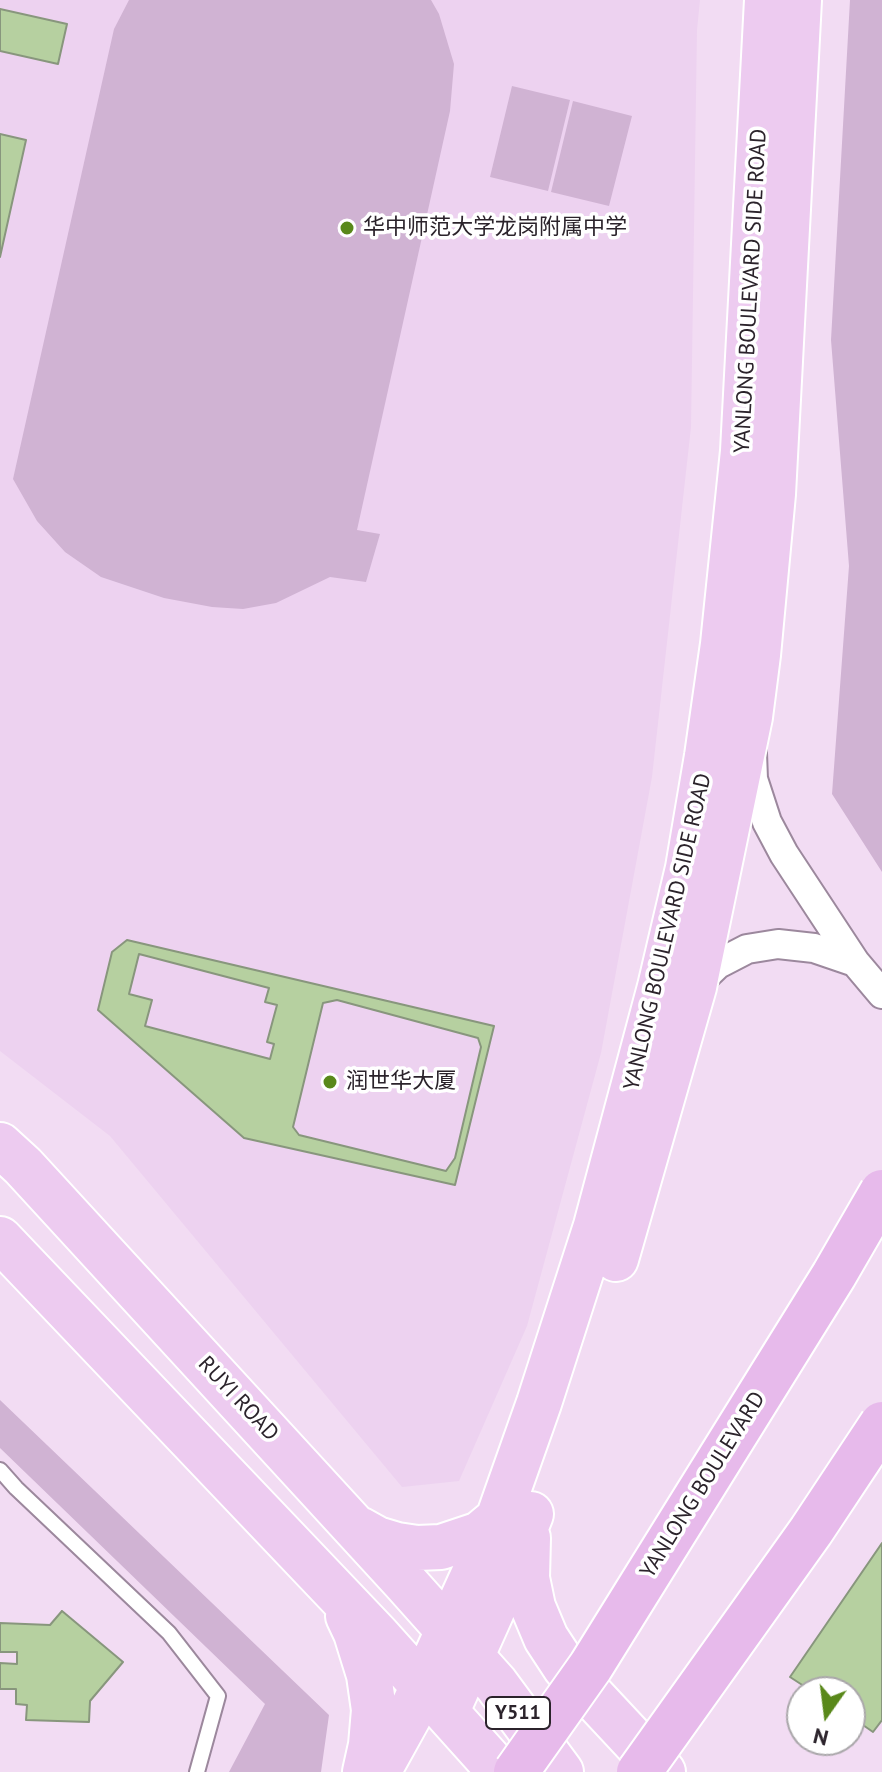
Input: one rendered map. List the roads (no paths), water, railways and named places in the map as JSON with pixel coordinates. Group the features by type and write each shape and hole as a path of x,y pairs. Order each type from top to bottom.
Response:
{"highway":[{"name":"YANLONG BOULEVARD","path":"516,1772 591,1666 882,1192"},
{"path":"639,1772 811,1531 882,1424"}],"main road":[{"name":"YANLONG BOULEVARD SIDE ROAD","path":"514,1517 660,987 688,868 705,770 723,644 743,451 767,0"},
{"name":"YANLONG BOULEVARD SIDE ROAD","path":"378,1772 435,1698 592,1338 640,1184 694,987 750,717 758,655 773,494 799,0"},
{"name":"RUYI ROAD","path":"0,1145 23,1166 460,1643"},
{"path":"0,1239 435,1698"},
{"path":"357,1528 397,1545 441,1547 480,1534 514,1517 533,1607 546,1638 565,1667 663,1772"},
{"path":"336,1592 356,1633 369,1675 374,1710 365,1772"},
{"name":"Y511","path":"460,1643 496,1684 561,1772"},
{"name":"Y511","path":"435,1698 500,1772"}],"street":[{"path":"750,717 753,779 767,822 784,854 855,962 882,994"},
{"path":"694,987 718,964 747,949 778,944 814,948 855,962"}],"lane":[{"path":"0,1470 169,1633 218,1696 197,1772"}],"place":[{"name":"华中师范大学龙岗附属中学","path":"347,228"},
{"name":"润世华大厦","path":"330,1082"}]}
